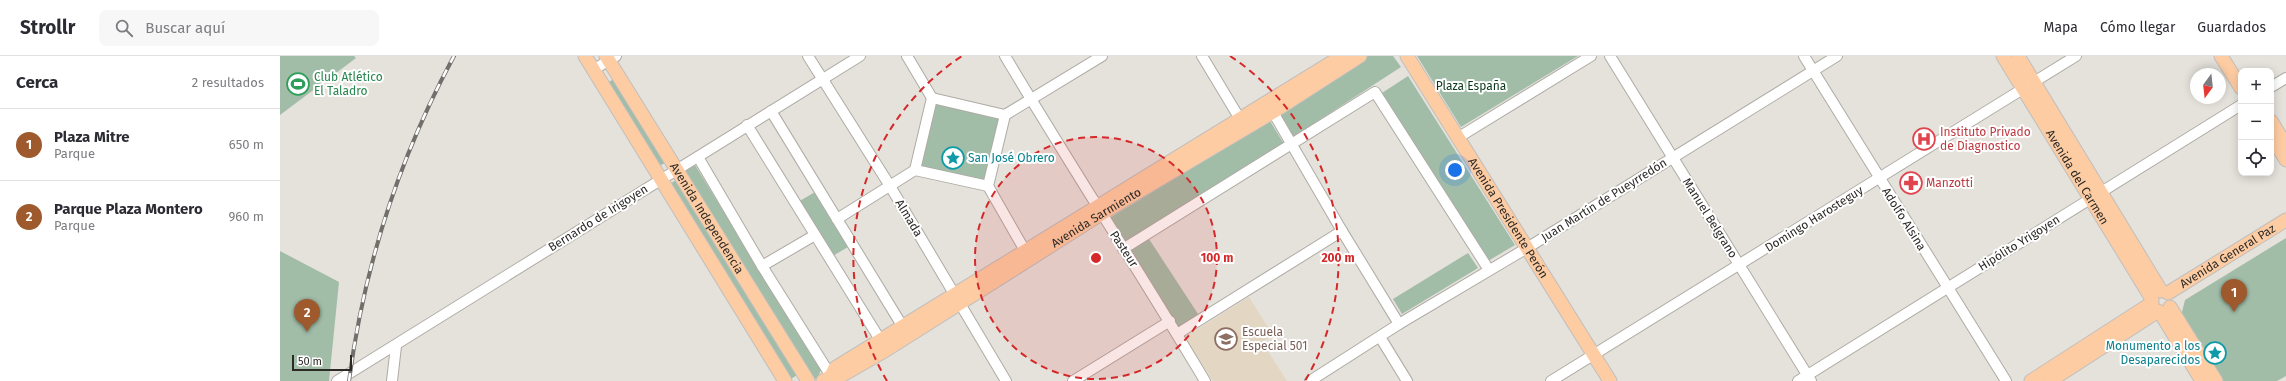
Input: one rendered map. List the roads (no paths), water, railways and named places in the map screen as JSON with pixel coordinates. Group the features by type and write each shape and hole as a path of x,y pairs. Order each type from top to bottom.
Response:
{"main road":[{"name":"Avenida Independencia","path":"585,56 785,381"},
{"name":"Avenida Sarmiento","path":"1270,107 1342,56"},
{"name":"Avenida Sarmiento","path":"827,379 836,368 883,345 1099,210 1270,107 1360,56"},
{"name":"Avenida Presidente Perón","path":"1407,56 1610,381"},
{"name":"Avenida del Carmen","path":"2003,56 2029,85"},
{"name":"Avenida del Carmen","path":"2018,56 2029,85 2095,194 2162,302 2216,381"},
{"path":"2222,56 2238,83"},
{"path":"2230,56 2238,69"},
{"name":"Avenida Independencia","path":"610,58 677,170 808,381"},
{"path":"2274,126 2286,145"},
{"path":"2274,140 2286,160"},
{"name":"Avenida General Paz","path":"2050,381 2162,302 2286,220"},
{"name":"Avenida General Paz","path":"2030,381 2162,302 2177,296 2286,229"},
{"name":"Avenida del Carmen","path":"2162,302 2202,381"}],"street":[{"name":"Almada","path":"808,56 890,186 1006,381"},
{"name":"Bernardo de Irigoyen","path":"337,381 396,346 747,125 860,56"},
{"path":"907,56 932,98 916,170"},
{"name":"Pasteur","path":"1004,56 1123,249 1170,321 1205,381"},
{"path":"932,98 1005,115 1102,56"},
{"path":"1202,56 1243,123"},
{"path":"1459,137 1591,56"},
{"name":"Manuel Belgrano","path":"1610,56 1809,378"},
{"name":"Adolfo Alsina","path":"1804,56 2006,381"},
{"name":"Juan Martín de Pueyrredón","path":"1310,381 1399,324 1527,248 1837,56"},
{"name":"Domingo Harosteguy","path":"1551,381 2076,56"},
{"path":"594,70 610,58"},
{"path":"2274,85 2286,78"},
{"path":"1123,249 1375,92 1489,270"},
{"path":"1270,107 1342,232 1399,324"},
{"name":"Hipólito Yrigoyen","path":"1798,381 1809,378 2095,194 2238,107"},
{"path":"771,111 905,331"},
{"path":"1005,115 988,186 1028,255"},
{"path":"747,125 883,345"},
{"path":"698,157 827,379"},
{"path":"837,219 916,170 988,186"},
{"path":"1177,334 1342,232"},
{"path":"762,266 815,235"},
{"path":"1073,381 1170,321"},
{"path":"1380,337 1406,381"},
{"path":"392,381 396,346"}],"railway":[{"path":"349,381 364,296 386,214 416,134 454,56"}],"place":[{"name":"Club Atlético El Taladro","path":"298,84"},
{"name":"Instituto Privado de Diagnostico","path":"1924,139"},
{"name":"San José Obrero","path":"953,158"},
{"name":"Manzotti","path":"1911,183"},
{"name":"Plaza Mitre","path":"2234,312"},
{"name":"Parque Plaza Montero","path":"307,332"},
{"name":"Escuela Especial 501","path":"1226,339"},
{"name":"Monumento a los Desaparecidos","path":"2215,353"}],"park label":[{"name":"Plaza España","path":"1471,86"}]}
